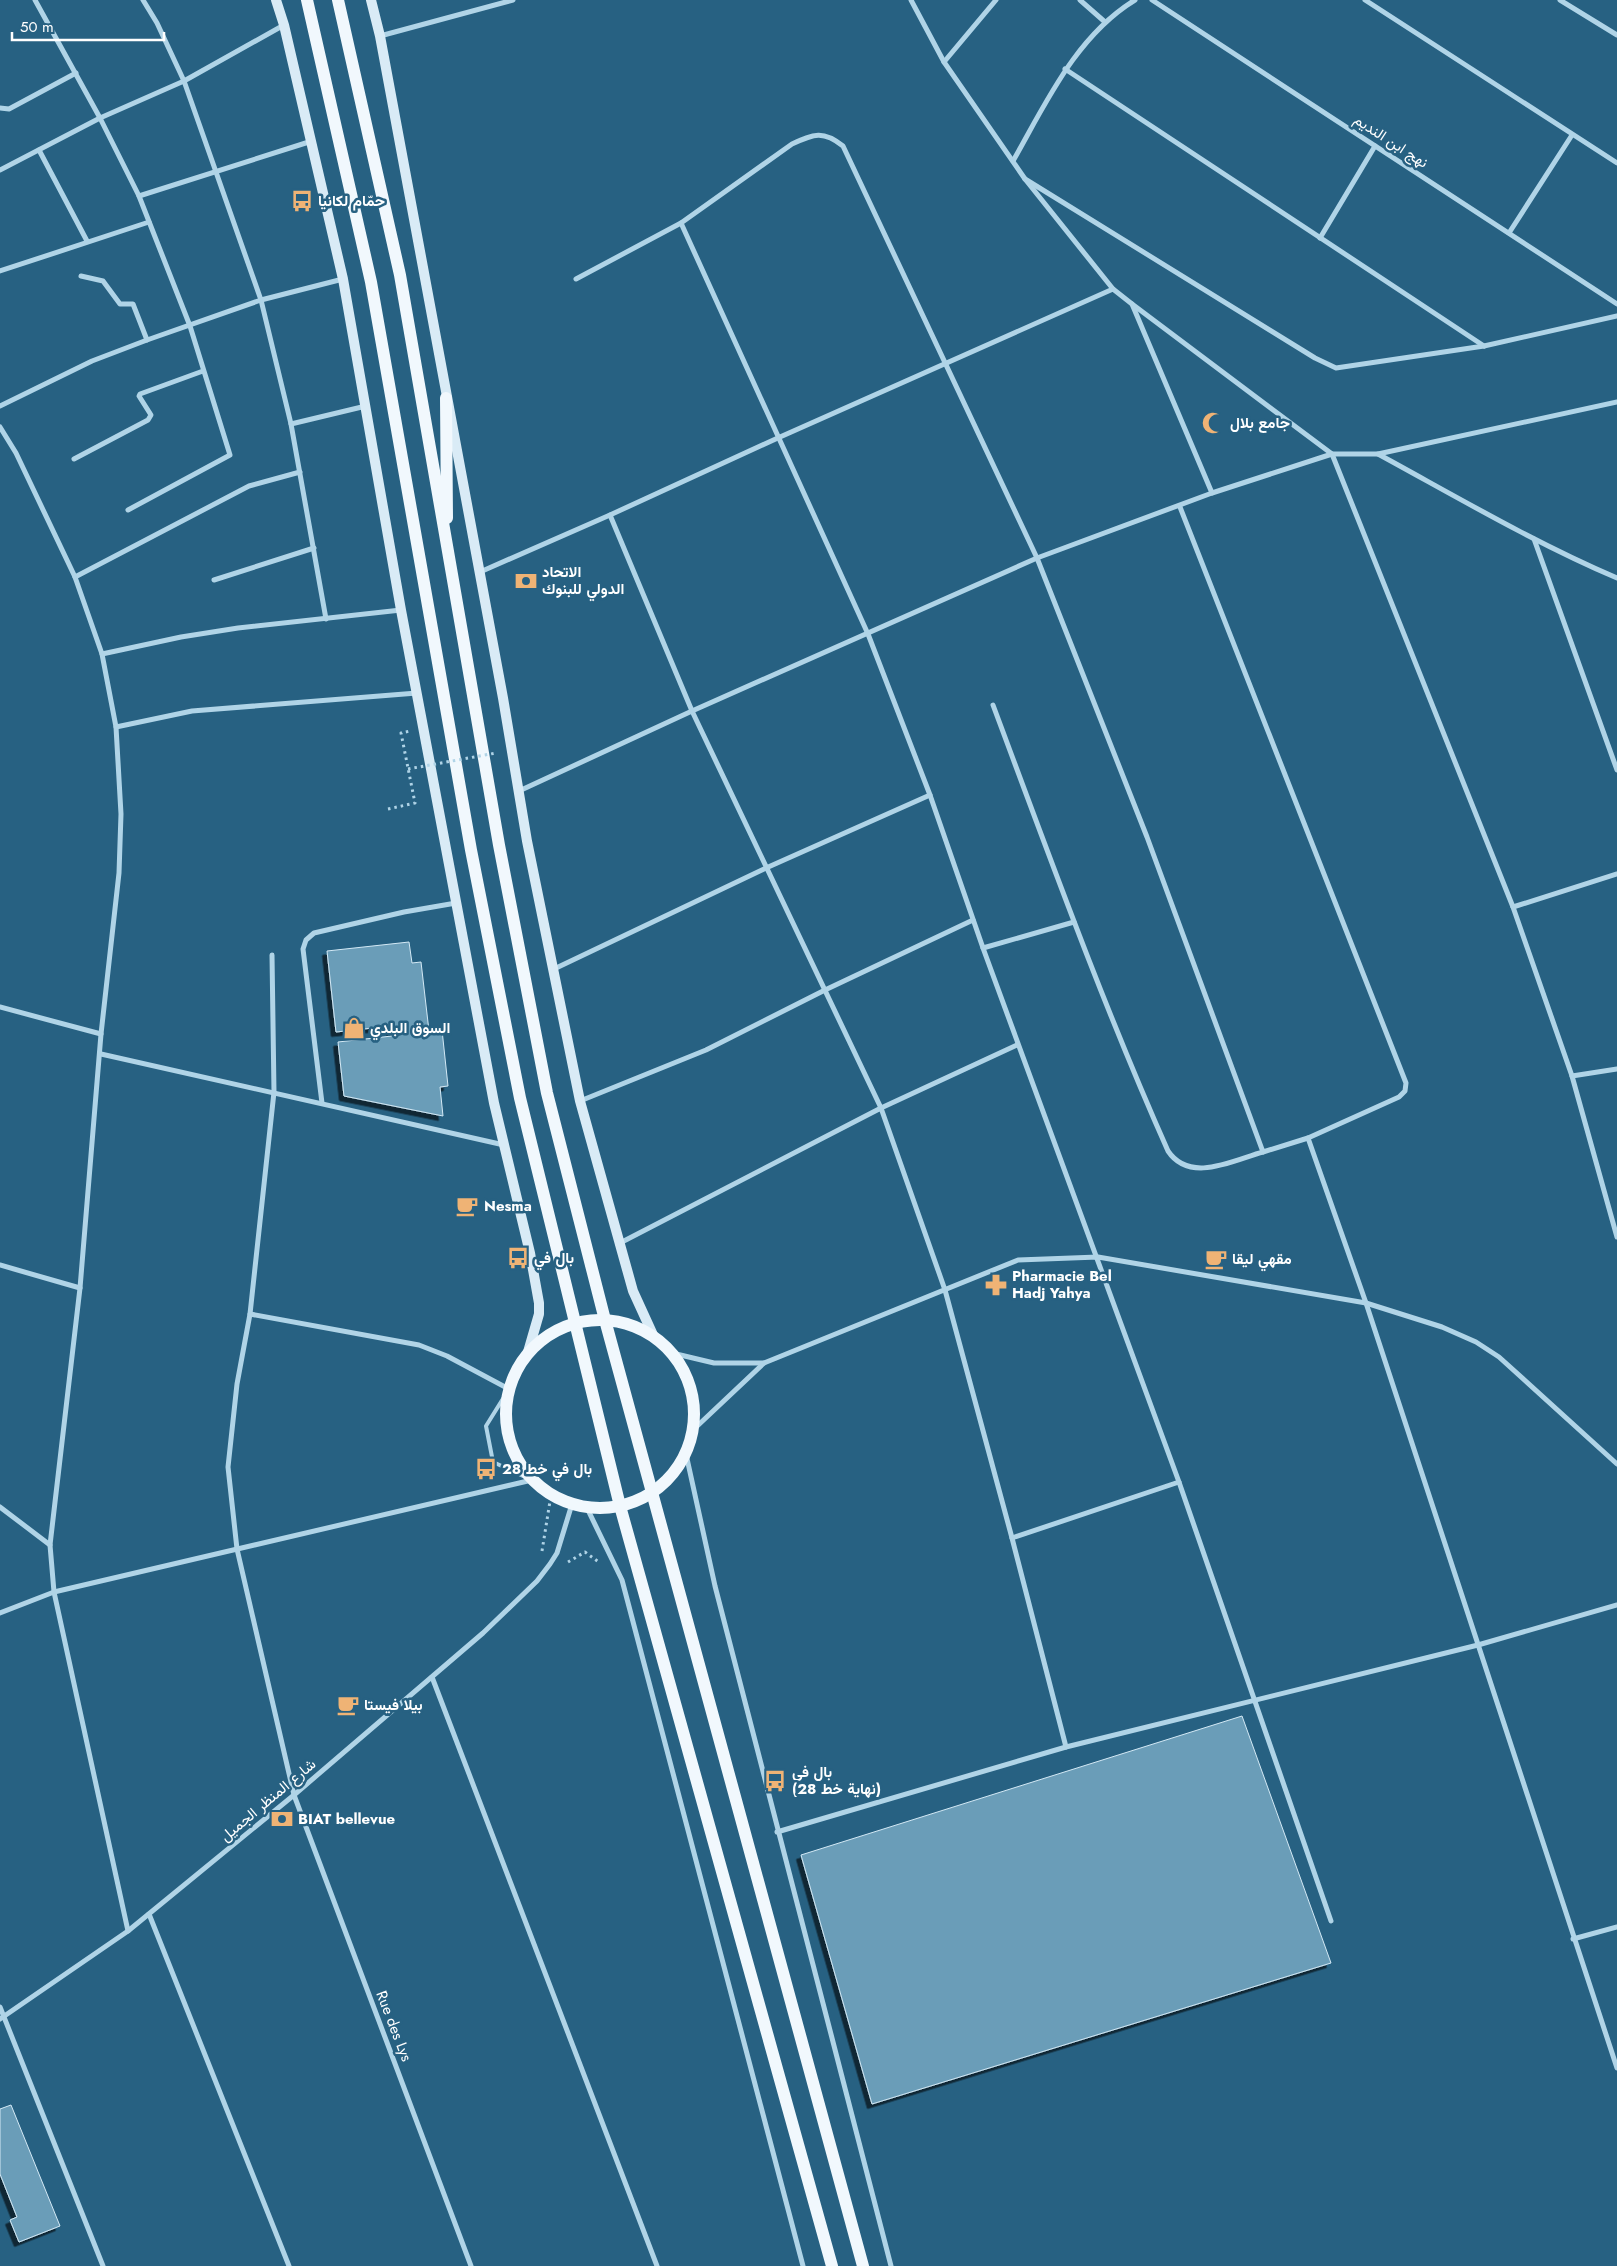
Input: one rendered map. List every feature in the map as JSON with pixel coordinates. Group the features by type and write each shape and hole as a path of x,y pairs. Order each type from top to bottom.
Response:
{"main road":[{"path":"276,0 284,25 312,141 343,279 401,610 492,1093 530,1254 539,1303 537,1326 528,1352 516,1370 508,1389 506,1422 514,1453 532,1480 551,1495 587,1508 620,1506 653,1492 672,1476 686,1454 694,1430 694,1402 686,1376 672,1352 654,1337 631,1325 605,1320 575,1323 549,1334 528,1352"},
{"path":"307,0 371,282 471,850 520,1098 620,1506 832,2266"},
{"path":"338,0 400,275 499,845 547,1093 605,1320 863,2266"},
{"path":"371,0 380,36 527,841 580,1101 633,1291 654,1337"},
{"path":"446,398 448,558"}],"street":[{"path":"35,0 100,118 139,196 190,326 230,455 128,510"},
{"path":"143,0 157,23 184,81 261,300 291,424 326,619"},
{"path":"380,36 496,3 513,0"},
{"path":"911,0 944,62 1026,179 1112,289 1332,454 1514,907 1572,1076 1617,1237"},
{"path":"944,62 996,0"},
{"path":"1080,0 1104,22"},
{"path":"1013,161 1065,69 1104,22 1135,0"},
{"name":"نهج ابن النديم","path":"1152,0 1617,304"},
{"path":"1365,0 1617,163"},
{"path":"1560,0 1617,35"},
{"path":"0,170 100,118 184,81 284,25"},
{"path":"1065,69 1484,346"},
{"path":"0,108 9,109 76,73"},
{"path":"576,280 681,223 792,144 807,137 822,134 834,138 843,146 851,159 1037,558 1147,837 1263,1152"},
{"path":"1509,233 1572,134"},
{"path":"139,196 312,141"},
{"path":"1320,238 1375,146"},
{"path":"39,150 87,242"},
{"path":"1026,179 1329,366 1344,368 1484,346 1617,316"},
{"path":"0,271 149,222"},
{"path":"681,223 868,634 930,795 1017,1045 1098,1257 1179,1482 1331,1921"},
{"path":"81,276 103,282 120,304 133,304 147,340"},
{"path":"0,406 92,361 147,340 261,300 343,279"},
{"path":"479,572 1112,289"},
{"path":"1132,304 1212,494"},
{"path":"74,459 148,420 150,415 139,396 140,394 203,371"},
{"path":"519,791 692,711 1037,558 1212,494 1332,454 1378,454 1617,402"},
{"path":"291,424 366,406"},
{"path":"0,427 16,453 75,577 102,654 116,727 120,814 119,874 112,951 101,1034 101,1054 80,1288 50,1545 54,1592 128,1931"},
{"path":"1378,454 1534,538 1617,578"},
{"path":"75,577 248,486 300,472"},
{"path":"993,705 1131,1068 1168,1151 1174,1160 1190,1167 1209,1168 1263,1152 1308,1138 1399,1097 1405,1091 1406,1083 1180,507"},
{"path":"610,515 692,711 881,1108 945,1290 1066,1747"},
{"path":"1534,538 1617,770"},
{"path":"214,580 314,548"},
{"path":"102,654 181,637 238,628 401,610"},
{"path":"116,727 192,710 417,693"},
{"path":"553,969 766,868 930,795"},
{"path":"1514,907 1617,874"},
{"path":"322,1103 302,949 306,940 314,933 457,902"},
{"path":"580,1101 706,1050 825,990 972,920"},
{"path":"982,948 1074,922"},
{"name":"Rue des Lys","path":"272,955 274,1092 250,1314 237,1384 228,1466 237,1549 294,1795 471,2266"},
{"path":"0,1007 101,1034"},
{"path":"620,1244 881,1108 1017,1045"},
{"path":"101,1054 504,1145"},
{"path":"1572,1076 1617,1069"},
{"path":"1308,1138 1366,1303 1573,1939 1617,2068"},
{"path":"694,1430 764,1364 1018,1260 1098,1257 1366,1303 1442,1327 1476,1342 1499,1357 1617,1464"},
{"path":"0,1265 80,1288"},
{"path":"250,1314 419,1345 447,1356 508,1389"},
{"path":"672,1352 714,1363 764,1364"},
{"path":"686,1454 714,1586 891,2266"},
{"path":"0,1614 54,1592 532,1480"},
{"path":"1012,1538 1179,1482"},
{"name":"شارع المنظر الجميل","path":"2,2018 128,1931 294,1795 484,1633 537,1581 556,1554 572,1504"},
{"path":"0,1507 50,1545"},
{"path":"587,1508 622,1580 803,2266"},
{"path":"777,1832 1066,1747 1256,1702 1478,1645 1617,1605"},
{"path":"432,1677 657,2266"},
{"path":"149,1914 288,2266"},
{"path":"1573,1939 1617,1927"},
{"path":"0,2007 2,2018 102,2266"}],"lane":[{"path":"508,1389 486,1426 494,1462 532,1480"}],"path":[{"path":"388,808 415,803 401,733"},
{"path":"408,769 496,753"},
{"path":"542,1552 551,1495"},
{"path":"561,1566 584,1552 622,1580"}],"building":[{"name":"السوق البلدي","path":"409,942 412,963 421,962 429,1031 442,1030 448,1086 440,1087 443,1116 344,1096 338,1042 392,1036 391,1026 336,1032 327,951"},
{"path":"1242,1716 1331,1963 872,2104 801,1855"},
{"path":"11,2105 60,2226 19,2242 10,2220 17,2217 0,2174 0,2109"}],"place":[{"name":"حمّام لكانيا","path":"302,201"},
{"name":"جامع بلال","path":"1213,423"},
{"name":"الاتحاد الدولي للبنوك","path":"526,581"},
{"name":"السوق البلدي","path":"354,1028"},
{"name":"Nesma","path":"467,1206"},
{"name":"بال في","path":"518,1258"},
{"name":"مقهي ليقا","path":"1216,1259"},
{"name":"Pharmacie Bel Hadj Yahya","path":"996,1285"},
{"name":"بال في خط 28","path":"486,1469"},
{"name":"بيلا فيستا","path":"348,1705"},
{"name":"بال في (نهاية خط 28)","path":"775,1781"},
{"name":"BIAT bellevue","path":"282,1819"}]}
